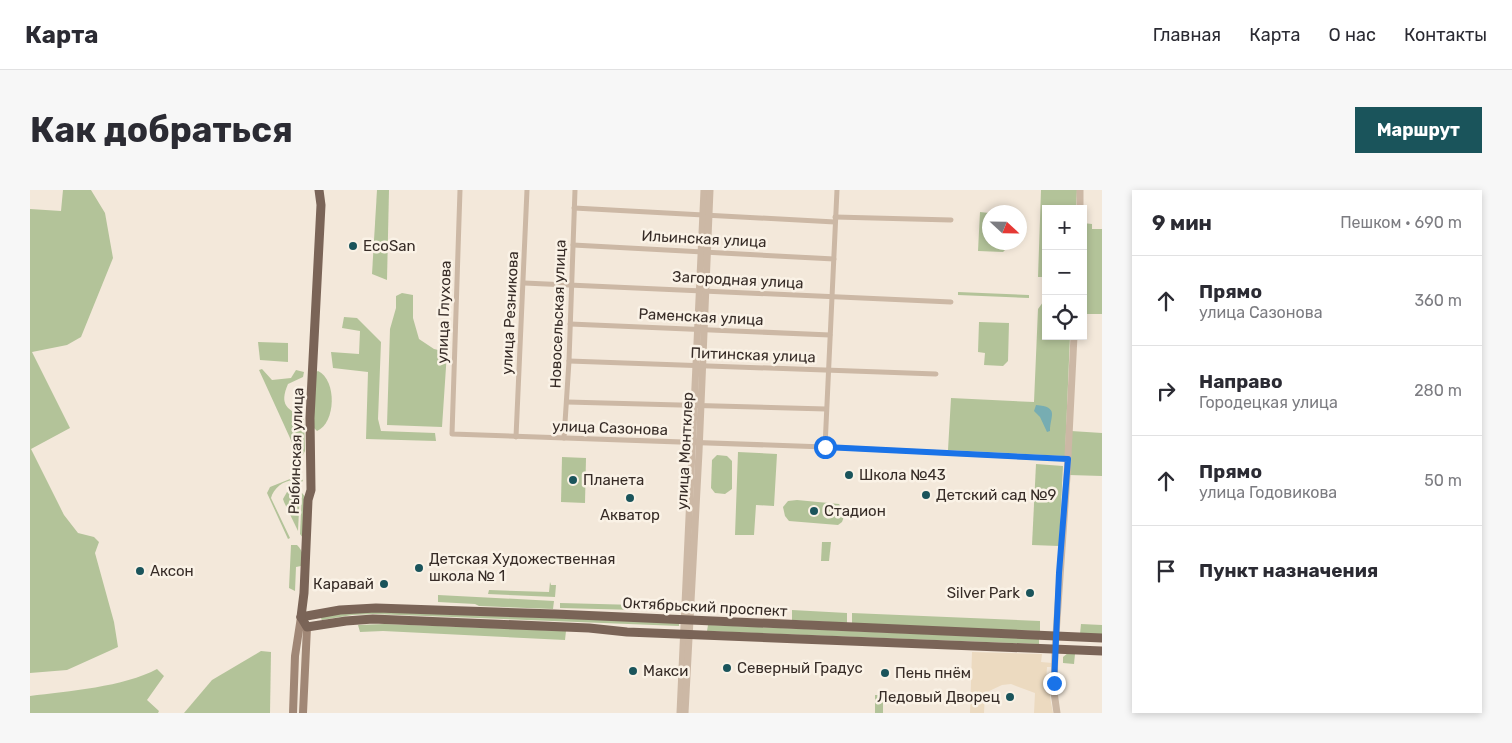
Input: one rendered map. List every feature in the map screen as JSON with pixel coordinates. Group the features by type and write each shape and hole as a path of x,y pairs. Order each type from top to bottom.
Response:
{"main road":[{"name":"Рыбинская улица","path":"293,713 296,646 305,616 304,593 310,490 310,418 321,205 319,190"},
{"name":"Октябрьский проспект","path":"305,616 376,608 1102,638"},
{"path":"303,713 307,627 305,616"},
{"name":"Октябрьский проспект","path":"307,627 373,619 589,628 627,632 1102,651"}],"street":[{"name":"улица Глухова","path":"452,434 460,190"},
{"name":"улица Резникова","path":"516,437 528,190"},
{"name":"Новосельская улица","path":"564,438 569,360 575,190"},
{"name":"улица Монтклер","path":"704,190 706,215"},
{"name":"улица Монтклер","path":"680,713 687,620 706,215 710,190"},
{"path":"825,447 837,190"},
{"path":"1080,190 1080,205"},
{"path":"574,208 835,220 951,220"},
{"name":"Ильинская улица","path":"573,245 834,259"},
{"name":"Загородная улица","path":"524,283 951,302"},
{"name":"Раменская улица","path":"570,324 830,335"},
{"path":"1058,713 1054,692 1055,649 1074,340"},
{"name":"Питинская улица","path":"569,360 936,374"},
{"path":"567,402 826,409"},
{"name":"улица Сазонова","path":"452,434 825,447 1068,459"},
{"name":"улица Монтклер","path":"685,713 686,634"}],"green space":[{"path":"63,190 91,190 105,213 113,258 81,337 67,345 32,352 70,428 31,449 64,515 78,533 94,537 99,542 95,553 114,622 118,647 67,670 30,673 30,209 61,211"},
{"path":"377,190 389,190 387,280 372,274"},
{"path":"1041,190 1077,190 1076,205 1042,205 1042,277 1038,277"},
{"path":"980,212 982,212 982,250 1005,250 1003,252 978,251"},
{"path":"1087,223 1092,224 1092,229 1102,229 1102,314 1087,314"},
{"path":"958,292 1029,295 1029,298 958,295"},
{"path":"402,293 413,295 413,318 419,339 434,349 447,352 442,427 387,425 390,329 396,308 396,296"},
{"path":"1042,304 1042,340 1070,340 1065,456 948,450 951,398 1034,402 1038,309"},
{"path":"344,317 357,318 381,342 378,419 381,431 435,433 436,441 366,439 368,372 333,368 331,352 359,354 360,331 342,328"},
{"path":"979,322 1009,323 1008,361 1003,366 984,365 985,353 978,352"},
{"path":"258,342 288,343 288,362 260,360"},
{"path":"262,369 272,380 291,378 296,370 304,372 303,377 288,384 284,397 286,406 304,418 305,451 300,460 259,370"},
{"path":"318,371 329,383 332,401 328,420 317,431 313,427 316,372"},
{"path":"1071,431 1102,433 1102,476 1069,475"},
{"path":"738,452 777,454 774,506 756,505 754,535 735,535"},
{"path":"717,455 727,456 732,461 732,489 725,494 715,493 711,488 712,460"},
{"name":"Планета","path":"562,457 586,458 585,503 561,502"},
{"path":"1036,464 1063,466 1059,546 1032,545"},
{"path":"295,477 303,480 302,482 292,480 283,483 275,490 271,498 290,538 288,539 267,493 270,487"},
{"path":"300,490 298,531 283,499 287,492"},
{"path":"302,493 306,498 303,538 300,534"},
{"name":"Стадион","path":"797,500 839,504 845,514 842,522 838,525 789,521 785,516 783,507 788,501"},
{"path":"822,542 831,542 829,561 821,561"},
{"path":"291,545 297,545 303,557 301,566 296,567 295,591 289,588"},
{"path":"550,582 551,585 556,585 555,597 488,594 489,590 549,592"},
{"path":"438,595 554,601 553,609 479,606 475,604 438,602"},
{"path":"560,603 637,605 636,610 560,608"},
{"path":"792,610 847,613 847,623 792,620"},
{"path":"350,611 679,622 679,626 374,614 321,619 322,616"},
{"path":"852,613 1040,621 1040,631 852,624"},
{"path":"384,624 566,631 565,640 383,631 360,632 358,625"},
{"path":"1081,624 1102,625 1102,635 1080,634"},
{"path":"708,625 1039,639 1039,644 707,631"},
{"path":"261,651 271,652 270,713 184,713 212,680"},
{"path":"1068,653 1075,654 1074,664 1063,663 1063,657"},
{"path":"157,669 164,676 147,700 159,711 158,713 30,713 30,696 112,684 144,675"},
{"path":"875,695 883,695 883,713 875,713"}],"shaded area":[{"path":"972,652 1042,654 1041,662 1052,663 1052,667 1047,667 1046,684 1051,687 1050,697 1053,713 1034,713 1035,693 1011,684 1002,685 985,693 984,713 970,713"}],"water":[{"path":"1036,405 1051,410 1050,431 1047,432 1040,417 1034,411"}],"place":[{"name":"EcoSan","path":"353,246"},
{"name":"Школа №43","path":"849,475"},
{"name":"Планета","path":"573,480"},
{"name":"Детский сад №9","path":"926,495"},
{"name":"Акватор","path":"630,498"},
{"name":"Стадион","path":"814,511"},
{"name":"Детская Художественная школа № 1","path":"419,568"},
{"name":"Аксон","path":"140,571"},
{"name":"Каравай","path":"384,584"},
{"name":"Silver Park","path":"1030,593"},
{"name":"Северный Градус","path":"727,668"},
{"name":"Макси","path":"633,671"},
{"name":"Пень пнём","path":"885,673"},
{"name":"Ледовый Дворец","path":"1010,697"}],"route":[{"path":"825,447 1068,459 1059,573 1054,683"}]}
